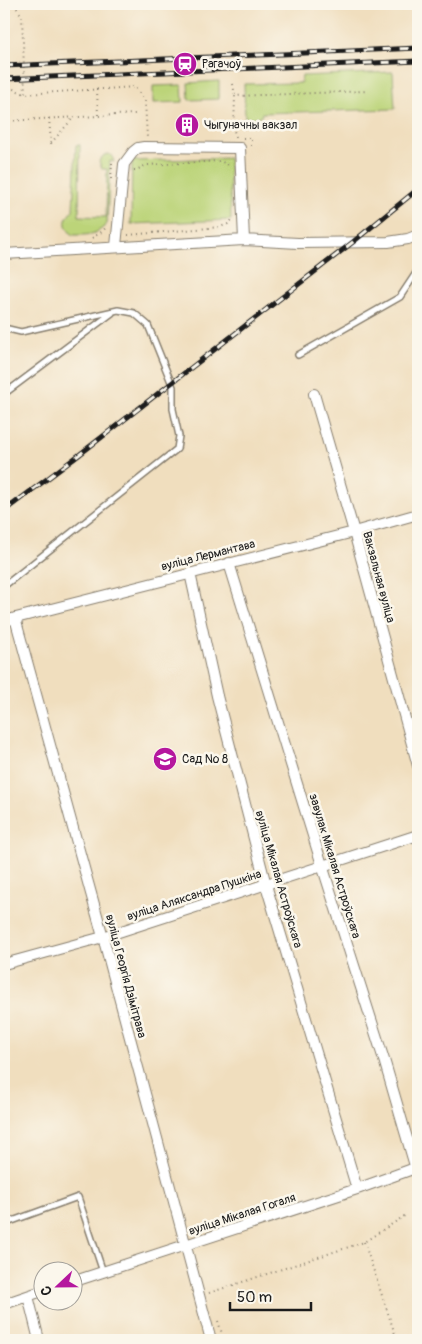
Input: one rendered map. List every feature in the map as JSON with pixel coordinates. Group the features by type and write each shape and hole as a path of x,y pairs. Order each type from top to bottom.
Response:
{"street":[{"path":"117,241 123,166 133,152 144,146 240,148 244,240"},
{"path":"4,254 117,241 244,240 298,243 371,243 401,240 418,235"},
{"name":"Вакзальная вуліца","path":"314,394 418,766"},
{"name":"вуліца Лермантава","path":"4,621 418,514"},
{"name":"завулак Мікалая Астроўскага","path":"228,563 418,1170"},
{"name":"вуліца Мікалая Астроўскага","path":"190,573 217,696 266,885 358,1189"},
{"name":"вуліца Георгія Дзімітрава","path":"15,618 211,1340"},
{"name":"вуліца Аляксандра Пушкіна","path":"4,964 103,937 418,835"},
{"name":"вуліца Мікалая Гогаля","path":"82,1279 418,1170"},
{"path":"4,1304 32,1295"},
{"path":"28,1296 39,1340"}],"lane":[{"path":"298,355 400,297 418,270"},
{"path":"4,328 21,332 115,310 134,313 148,325 173,387 173,409 179,436 177,450 4,586"},
{"path":"4,394 115,310"},
{"path":"4,1224 78,1197 103,1273"}],"path":[{"path":"14,4 22,16 25,94"},
{"path":"233,84 235,96 234,131"},
{"path":"4,85 25,94 135,87 145,101 147,143"},
{"path":"97,89 98,116"},
{"path":"235,96 368,90"},
{"path":"4,121 135,114"},
{"path":"49,118 51,143 74,117"},
{"path":"111,183 112,163 136,170 146,165 220,161 231,167"},
{"path":"109,222 103,231 92,238 117,241 220,227 228,224 234,217"},
{"path":"209,1293 364,1242 406,1215"},
{"path":"364,1242 397,1340"}],"green space":[{"path":"393,72 395,109 262,113 261,117 245,118 244,84 301,83 302,76"},
{"path":"219,81 219,99 189,100 188,83"},
{"path":"182,85 183,102 153,103 153,86"},
{"path":"76,145 80,145 79,216 106,217 107,169 102,169 99,161 104,155 109,154 114,162 110,161 107,224 99,231 87,235 72,235 66,225 66,219 73,210"},
{"path":"229,158 231,220 131,224 132,161"}],"railway":[{"path":"4,66 418,48"},
{"path":"4,79 418,61"},
{"path":"4,511 353,242 418,189"}],"place":[{"name":"Рагачоў","path":"185,64"},
{"name":"Чыгуначны вакзал","path":"187,125"},
{"name":"Сад № 8","path":"165,759"}]}
